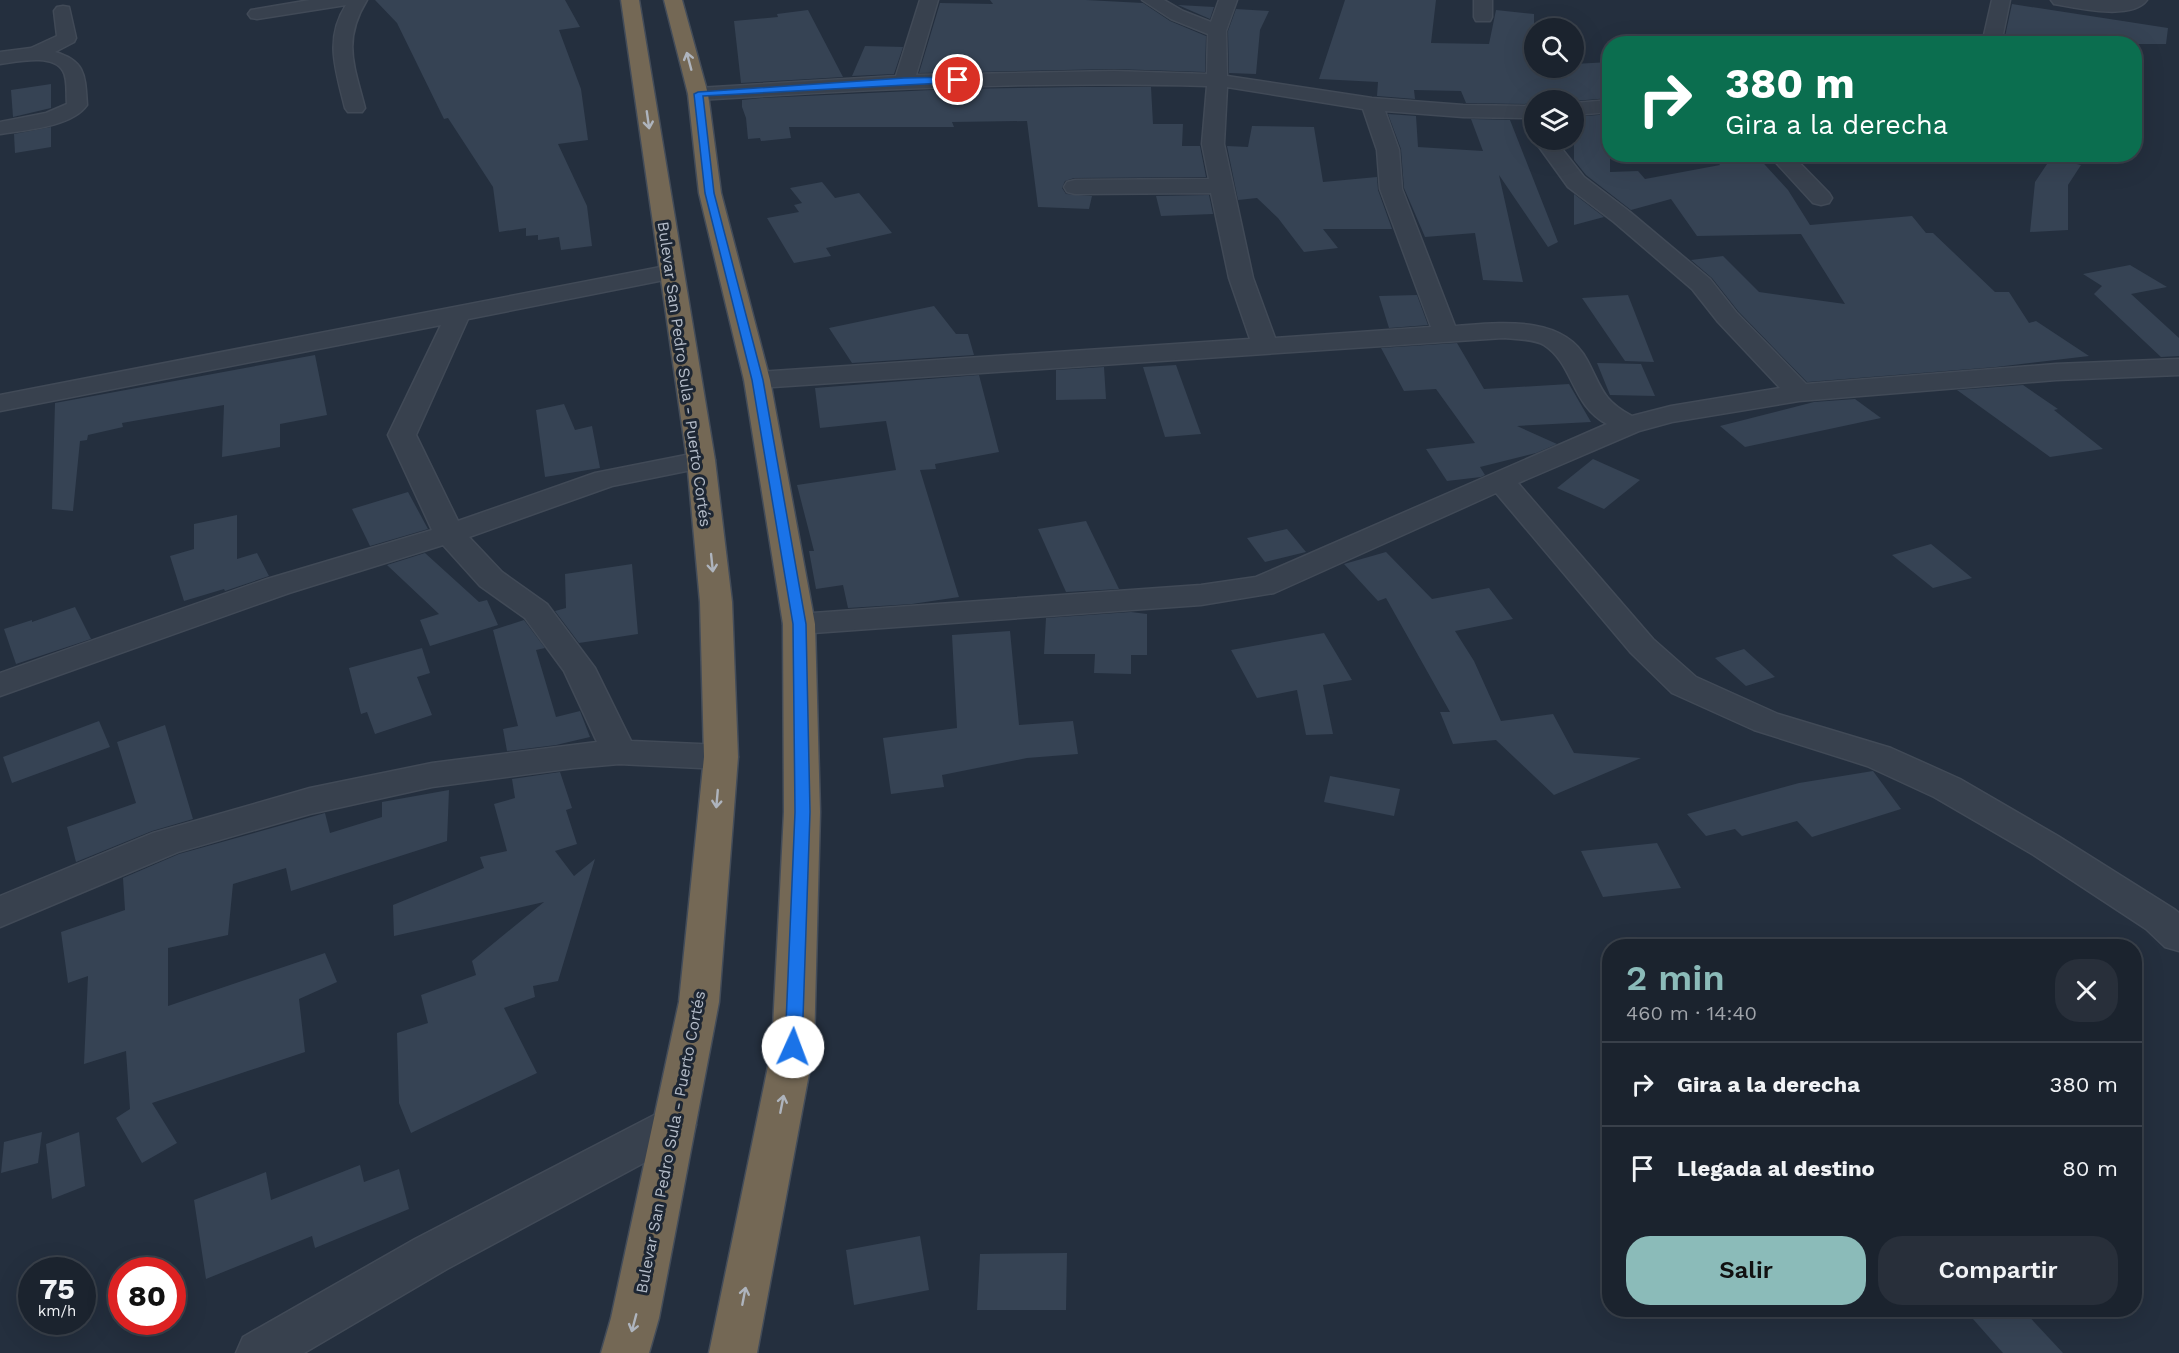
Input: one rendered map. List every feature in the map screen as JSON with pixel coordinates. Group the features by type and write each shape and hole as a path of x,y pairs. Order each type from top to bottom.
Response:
{"highway":[{"name":"Bulevar San Pedro Sula - Puerto Cortés","path":"625,1353 635,1318 699,1002 721,757 716,602 701,460 630,0"},
{"path":"673,0 698,94 710,193 757,380 799,624 802,812 793,1047 733,1353"}],"street":[{"path":"257,14 344,0"},
{"path":"355,108 339,44 348,14 358,0"},
{"path":"904,81 929,0"},
{"path":"1151,0 1177,15 1217,31"},
{"path":"1228,0 1217,31 1213,144 1241,278 1265,345"},
{"path":"1993,36 2001,0"},
{"path":"2060,0 2105,6 2134,3 2138,0"},
{"path":"0,58 36,54 55,47 67,38 63,11"},
{"path":"0,128 59,115 75,109 77,105 76,71 69,63 36,54"},
{"path":"698,94 904,81 1114,77 1217,80 1372,104 1524,115"},
{"path":"1372,104 1388,150 1392,189 1446,334"},
{"path":"1584,108 1602,107"},
{"path":"1552,150 1576,182 1622,217 1701,284 1727,317 1799,393"},
{"path":"1786,162 1821,198"},
{"path":"1075,187 1221,186"},
{"path":"0,403 671,272"},
{"path":"458,314 402,435 449,534 492,579 536,611 579,668 619,752"},
{"path":"757,380 1503,330 1551,337 1573,358 1588,391 1605,412 1629,425"},
{"path":"799,624 1201,595 1263,586 1629,425 1671,414 1799,393 2056,372 2179,367"},
{"path":"0,684 278,586 449,534 605,479 701,460"},
{"path":"1500,480 1642,646 1684,685 1767,722 1879,757 1947,788 2074,863 2160,919 2179,936"},
{"path":"0,912 166,842 310,801 432,775 574,756 619,752 721,757"},
{"path":"260,1353 431,1254 675,1125"}],"building":[{"path":"375,0 565,0 580,27 559,30 581,89 588,140 558,144 587,206 592,246 561,250 559,237 538,240 538,235 526,236 526,228 499,232 493,187 448,118 444,119 397,23"},
{"path":"990,0 1086,0 1143,3 1170,21 1206,36 1205,72 1114,69 919,73 940,3 993,4"},
{"path":"1345,0 1436,0 1431,43 1489,44 1496,10 1534,14 1534,18 1524,18 1524,78 1584,78 1584,63 1602,62 1602,99 1584,100 1584,90 1524,90 1524,104 1466,103 1461,91 1414,90 1415,99 1377,96 1378,82 1319,79"},
{"path":"2012,4 2168,28 2166,44 2142,44 2142,36 2005,36"},
{"path":"1178,5 1214,7 1210,19"},
{"path":"1236,9 1269,11 1260,30 1256,74 1229,73 1228,31"},
{"path":"808,10 843,77 741,83 734,21 778,17 777,14"},
{"path":"865,46 903,47 894,74 852,76"},
{"path":"51,84 51,108 13,117 11,90"},
{"path":"1151,87 1153,124 1183,124 1182,146 1200,146 1206,177 1074,178 1065,181 1062,188 1066,194 1092,196 1089,209 1038,207 1027,121 952,122 954,127 789,127 791,138 761,141 760,138 748,139 746,118 742,107 742,100 762,98 953,89"},
{"path":"1388,114 1416,116 1418,147 1483,151 1471,119 1510,120 1558,242 1548,247 1499,175 1523,282 1483,280 1475,233 1425,237 1404,188 1401,149"},
{"path":"1602,115 1602,162 1610,162 1610,172 1638,171 1645,179 1720,165 1718,162 1762,162 1788,190 1810,225 1912,216 1926,233 1933,233 1995,292 2009,292 2029,323 2036,321 2089,356 1996,367 1807,382 1738,311 1712,278 1691,260 1723,256 1759,292 1845,304 1801,234 1697,236 1671,199 1631,210 1586,175 1574,160 1574,150 1584,150 1584,116"},
{"path":"1252,126 1314,127 1323,182 1377,177 1378,190 1392,229 1323,229 1338,248 1304,252 1278,218 1257,198 1238,200 1227,146 1248,147"},
{"path":"51,127 51,147 15,153 14,134"},
{"path":"2048,162 2068,162 2081,165 2068,185 2068,230 2030,232 2035,182"},
{"path":"822,182 835,198 859,193 892,233 826,248 831,256 794,263 767,218 799,212 794,205 802,203 790,188"},
{"path":"1574,194 1604,217 1574,225"},
{"path":"1209,195 1213,214 1161,216 1156,196"},
{"path":"2130,265 2167,287 2131,294 2179,338 2179,356 2161,357 2094,294 2102,286 2083,274"},
{"path":"1417,295 1428,325 1389,328 1379,296"},
{"path":"1628,295 1654,362 1625,361 1582,298"},
{"path":"934,306 956,334 968,334 974,355 852,363 829,328"},
{"path":"1457,343 1484,389 1569,384 1591,422 1517,426 1557,444 1536,453 1480,467 1485,475 1481,477 1447,481 1426,449 1475,443 1436,389 1404,391 1381,348"},
{"path":"315,355 327,415 280,424 280,447 222,457 224,405 122,423 123,427 88,435 87,440 80,441 73,511 52,509 55,403"},
{"path":"1597,363 1641,364 1655,396 1610,395"},
{"path":"1176,365 1201,434 1165,437 1143,367"},
{"path":"1104,367 1106,399 1056,400 1056,370"},
{"path":"979,375 999,452 935,464 936,469 920,470 959,597 912,604 848,608 843,585 816,589 809,551 814,551 797,485 896,470 886,421 820,428 815,388"},
{"path":"2023,385 2058,409 2054,410 2103,449 2050,457 1957,390"},
{"path":"1855,399 1881,418 1745,447 1720,426 1814,402"},
{"path":"564,404 575,430 592,426 600,468 545,477 536,410"},
{"path":"1593,459 1640,480 1604,509 1557,488"},
{"path":"408,492 428,529 370,546 352,509"},
{"path":"237,515 237,559 257,553 269,576 225,591 224,589 184,601 170,556 194,549 194,524"},
{"path":"1086,521 1119,589 1066,592 1038,529"},
{"path":"1287,529 1306,552 1265,562 1247,538"},
{"path":"1931,544 1972,578 1933,588 1892,555"},
{"path":"1386,552 1432,599 1489,588 1513,619 1455,631 1474,661 1501,721 1553,714 1574,753 1641,758 1554,795 1496,740 1453,744 1440,712 1450,712 1386,598 1378,601 1344,564"},
{"path":"425,553 479,602 487,600 498,625 430,646 420,620 439,614 387,565"},
{"path":"632,564 638,634 579,643 555,611 566,608 565,574"},
{"path":"75,607 91,639 16,664 4,629"},
{"path":"1131,612 1147,614 1147,655 1131,655 1131,674 1094,673 1095,654 1044,654 1046,618"},
{"path":"524,620 545,648 536,650 556,717 580,711 590,737 556,745 507,751 503,729 518,726 493,630"},
{"path":"1010,631 1019,725 1073,721 1078,754 1027,758 942,775 944,787 891,794 883,738 957,728 952,635"},
{"path":"1324,633 1352,680 1323,685 1333,734 1306,735 1297,690 1257,698 1231,650"},
{"path":"422,648 430,673 417,677 432,715 375,734 367,712 361,714 349,668"},
{"path":"1744,649 1775,677 1746,686 1715,658"},
{"path":"99,721 110,747 12,783 3,757"},
{"path":"165,725 193,819 152,831 76,862 67,827 136,803 117,742"},
{"path":"1873,771 1901,809 1812,837 1797,821 1742,836 1735,829 1706,836 1687,814 1799,783"},
{"path":"560,772 572,808 566,810 577,844 555,851 574,876 595,859 558,981 533,986 535,997 504,1008 537,1073 411,1133 399,1103 397,1033 428,1023 421,995 476,975 472,961 544,902 394,936 393,905 484,868 480,857 507,851 494,804 515,798 512,779"},
{"path":"1330,776 1400,789 1394,816 1324,802"},
{"path":"449,790 447,841 291,891 286,868 233,884 228,935 168,948 168,1006 325,953 337,982 299,999 305,1052 152,1103 177,1143 142,1163 116,1118 130,1109 126,1051 84,1064 88,976 68,983 61,932 125,910 123,878 179,854 325,813 330,833 382,817 382,802"},
{"path":"1657,843 1681,888 1603,897 1581,851"},
{"path":"42,1132 38,1163 1,1173 4,1142"},
{"path":"79,1132 85,1186 52,1199 46,1144"},
{"path":"360,1165 364,1182 399,1169 409,1209 315,1248 312,1236 206,1279 194,1200 266,1172 271,1200"},
{"path":"920,1236 929,1290 854,1305 846,1250"},
{"path":"1067,1253 1066,1310 977,1310 980,1254"},
{"path":"1971,1317 2030,1317 2063,1353 2003,1353"}],"route":[{"path":"793,1047 802,812 799,624 757,380 710,193 698,94 904,81 958,80"}]}
